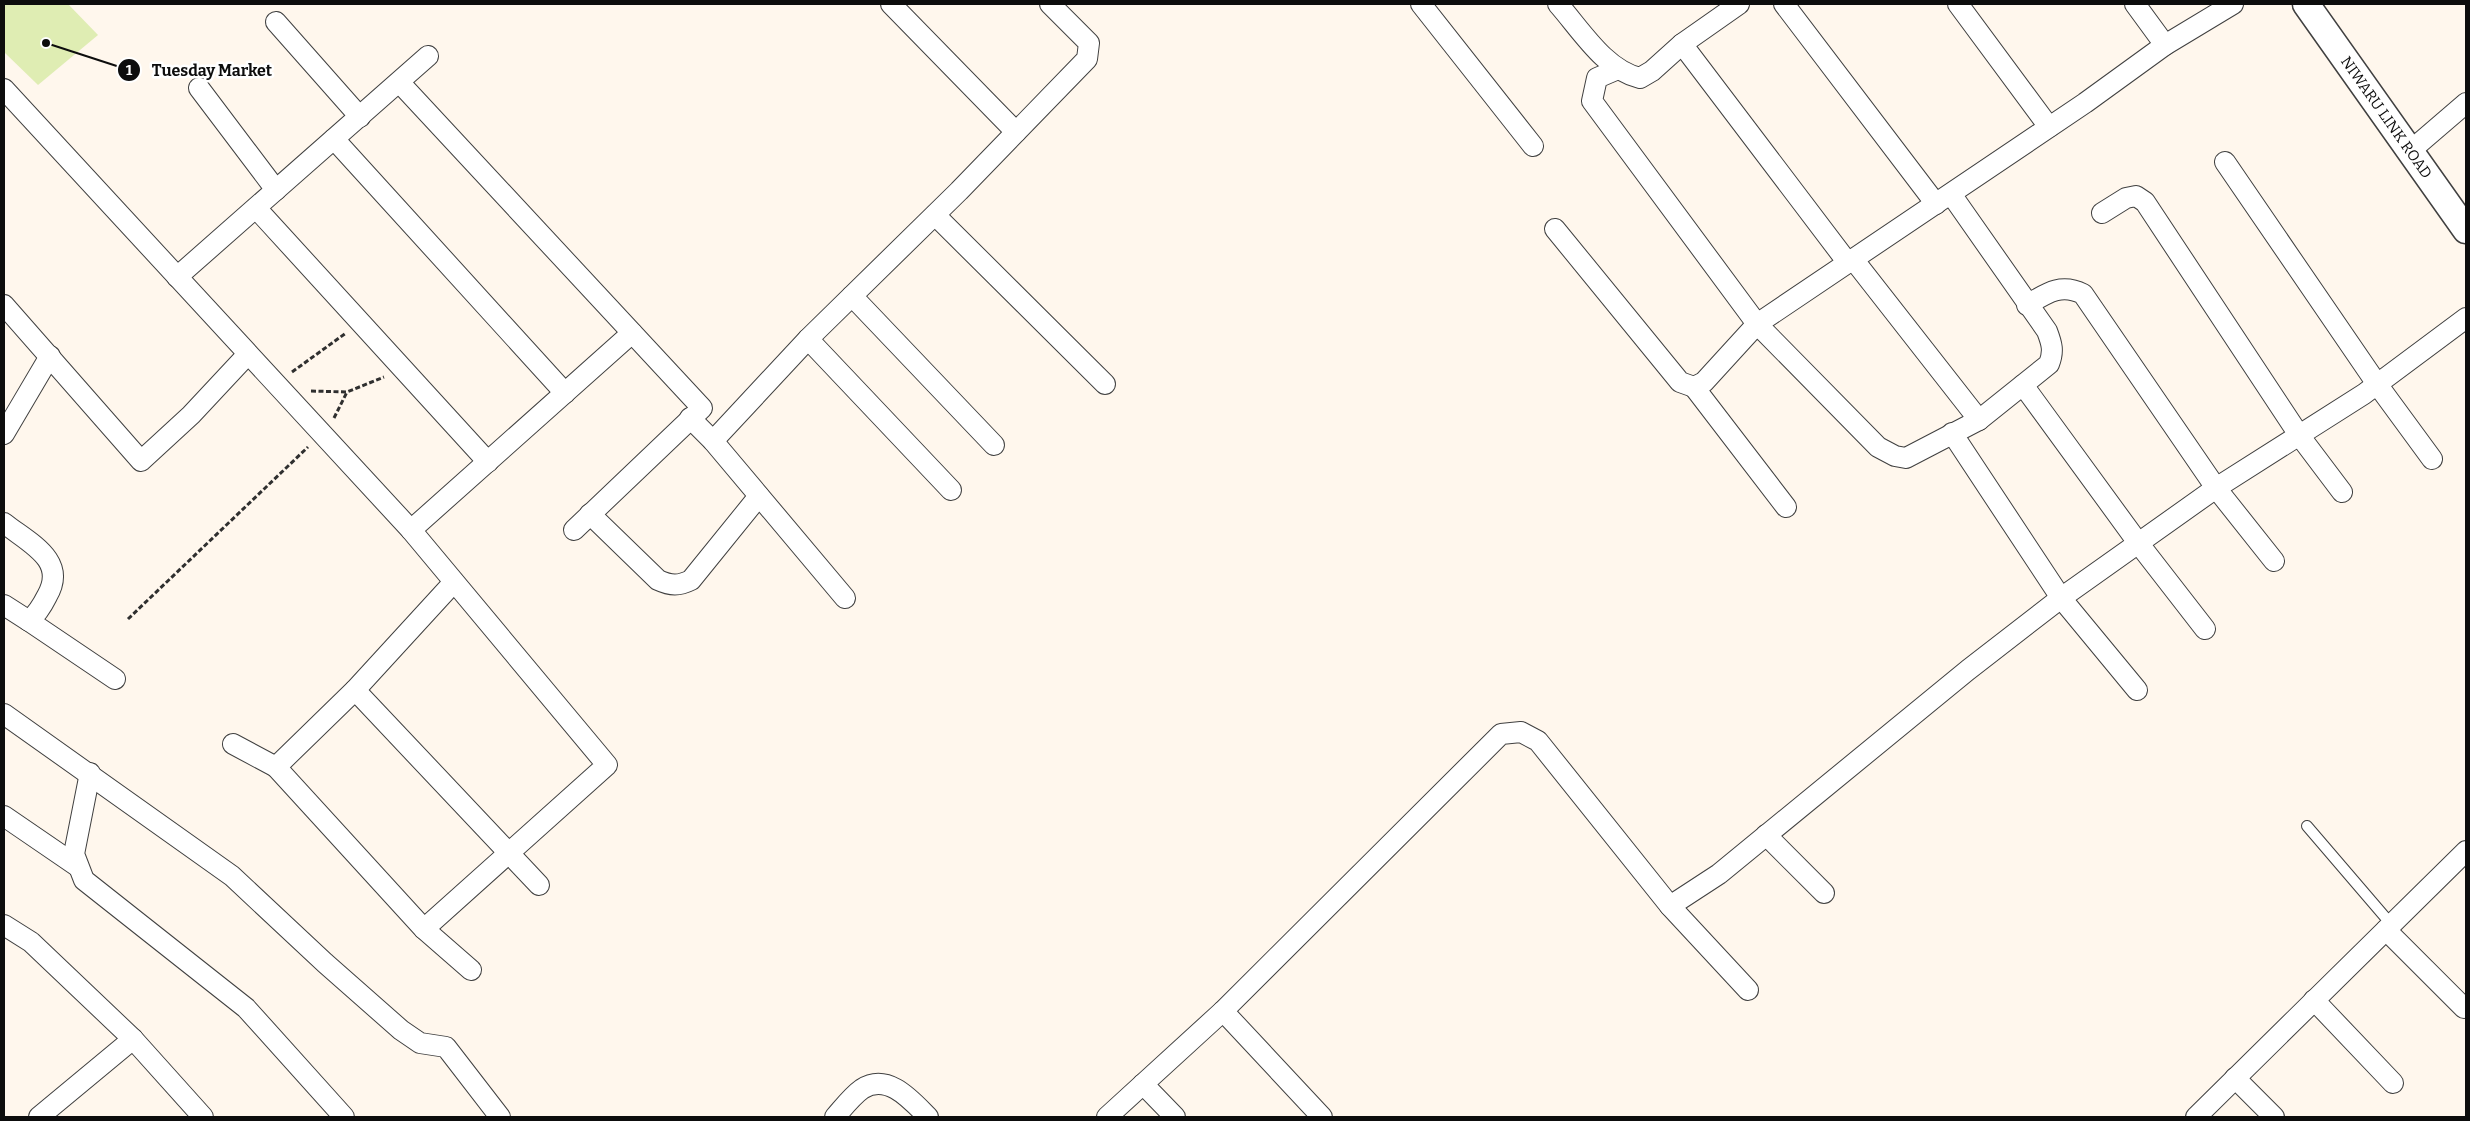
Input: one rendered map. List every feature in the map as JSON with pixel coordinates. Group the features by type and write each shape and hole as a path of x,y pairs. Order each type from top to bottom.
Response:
{"street":[{"path":"891,4 1016,132"},
{"path":"713,441 808,339 935,215 1086,59 1090,43 1084,35 1050,4"},
{"path":"1421,4 1533,146"},
{"path":"1558,4 1596,49 1618,69 1640,78 1652,72 1682,44 1726,8"},
{"path":"1618,69 1596,78 1592,101 1757,324 1878,447 1895,456 1911,458 1952,433 1979,420 2023,385 2048,364 2053,354 2053,345 2047,331 1944,199 1784,4"},
{"path":"1958,4 2049,127"},
{"path":"2135,4 2164,45"},
{"path":"1694,387 1704,382 1757,324 1944,199 2164,45 2233,4"},
{"name":"NIWARU LINK ROAD","path":"2306,4 2466,230"},
{"path":"276,22 360,116"},
{"path":"1682,44 1850,261 1979,420"},
{"path":"177,277 400,83 428,56"},
{"path":"400,83 702,408 574,530"},
{"path":"199,88 276,190"},
{"path":"4,89 411,530 607,765 424,929"},
{"path":"2409,152 2466,103"},
{"path":"334,139 565,393"},
{"path":"2226,162 2377,384 2432,459"},
{"path":"2102,213 2126,198 2136,196 2145,202 2299,435 2342,492"},
{"path":"256,208 488,462"},
{"path":"935,215 1105,384"},
{"path":"1555,229 1672,373 1680,382 1694,387 1786,507"},
{"path":"2027,305 2054,289 2073,289 2083,294 2216,488 2274,561"},
{"path":"852,296 994,445"},
{"path":"4,305 141,461 191,415 248,354"},
{"path":"1670,906 1719,874 1960,676 2061,598 2216,488 2377,384 2466,318"},
{"path":"411,530 632,333"},
{"path":"808,339 951,490"},
{"path":"4,434 50,356"},
{"path":"2023,385 2139,544 2205,629"},
{"path":"690,418 713,441 845,598"},
{"path":"1952,433 2061,598 2137,690"},
{"path":"590,514 658,580 666,584 679,586 691,580 759,496"},
{"path":"4,524 44,555 53,566 55,578 50,591 38,613 29,621"},
{"path":"276,767 355,690 454,582"},
{"path":"4,605 115,679"},
{"path":"355,690 539,885"},
{"path":"4,714 90,773 232,876 400,1030 420,1043 446,1047 500,1117"},
{"path":"1107,1117 1224,1011 1501,734 1521,732 1538,740 1670,906 1748,990"},
{"path":"233,744 276,767 424,929 471,970"},
{"path":"90,773 75,845 77,866 84,880 246,1008 344,1117"},
{"path":"4,816 77,866"},
{"path":"1766,835 1824,892"},
{"path":"2196,1117 2388,927 2466,853"},
{"path":"4,926 31,942 133,1039 203,1117"},
{"path":"2388,927 2464,1008"},
{"path":"2314,1000 2393,1083"},
{"path":"1224,1011 1322,1117"},
{"path":"38,1117 133,1039"},
{"path":"2235,1078 2274,1117"},
{"path":"835,1117 863,1088 881,1083 898,1089 928,1117"},
{"path":"1143,1084 1175,1117"}],"lane":[{"path":"2307,826 2388,927"}],"path":[{"path":"276,384 360,322"},
{"path":"276,384 311,392 347,392 404,370"},
{"path":"128,619 322,434 334,419 347,392"}],"green space":[{"path":"4,4 68,4 98,35 38,85 4,52"}],"place":[{"name":"Tuesday Market","path":"46,43"}]}
